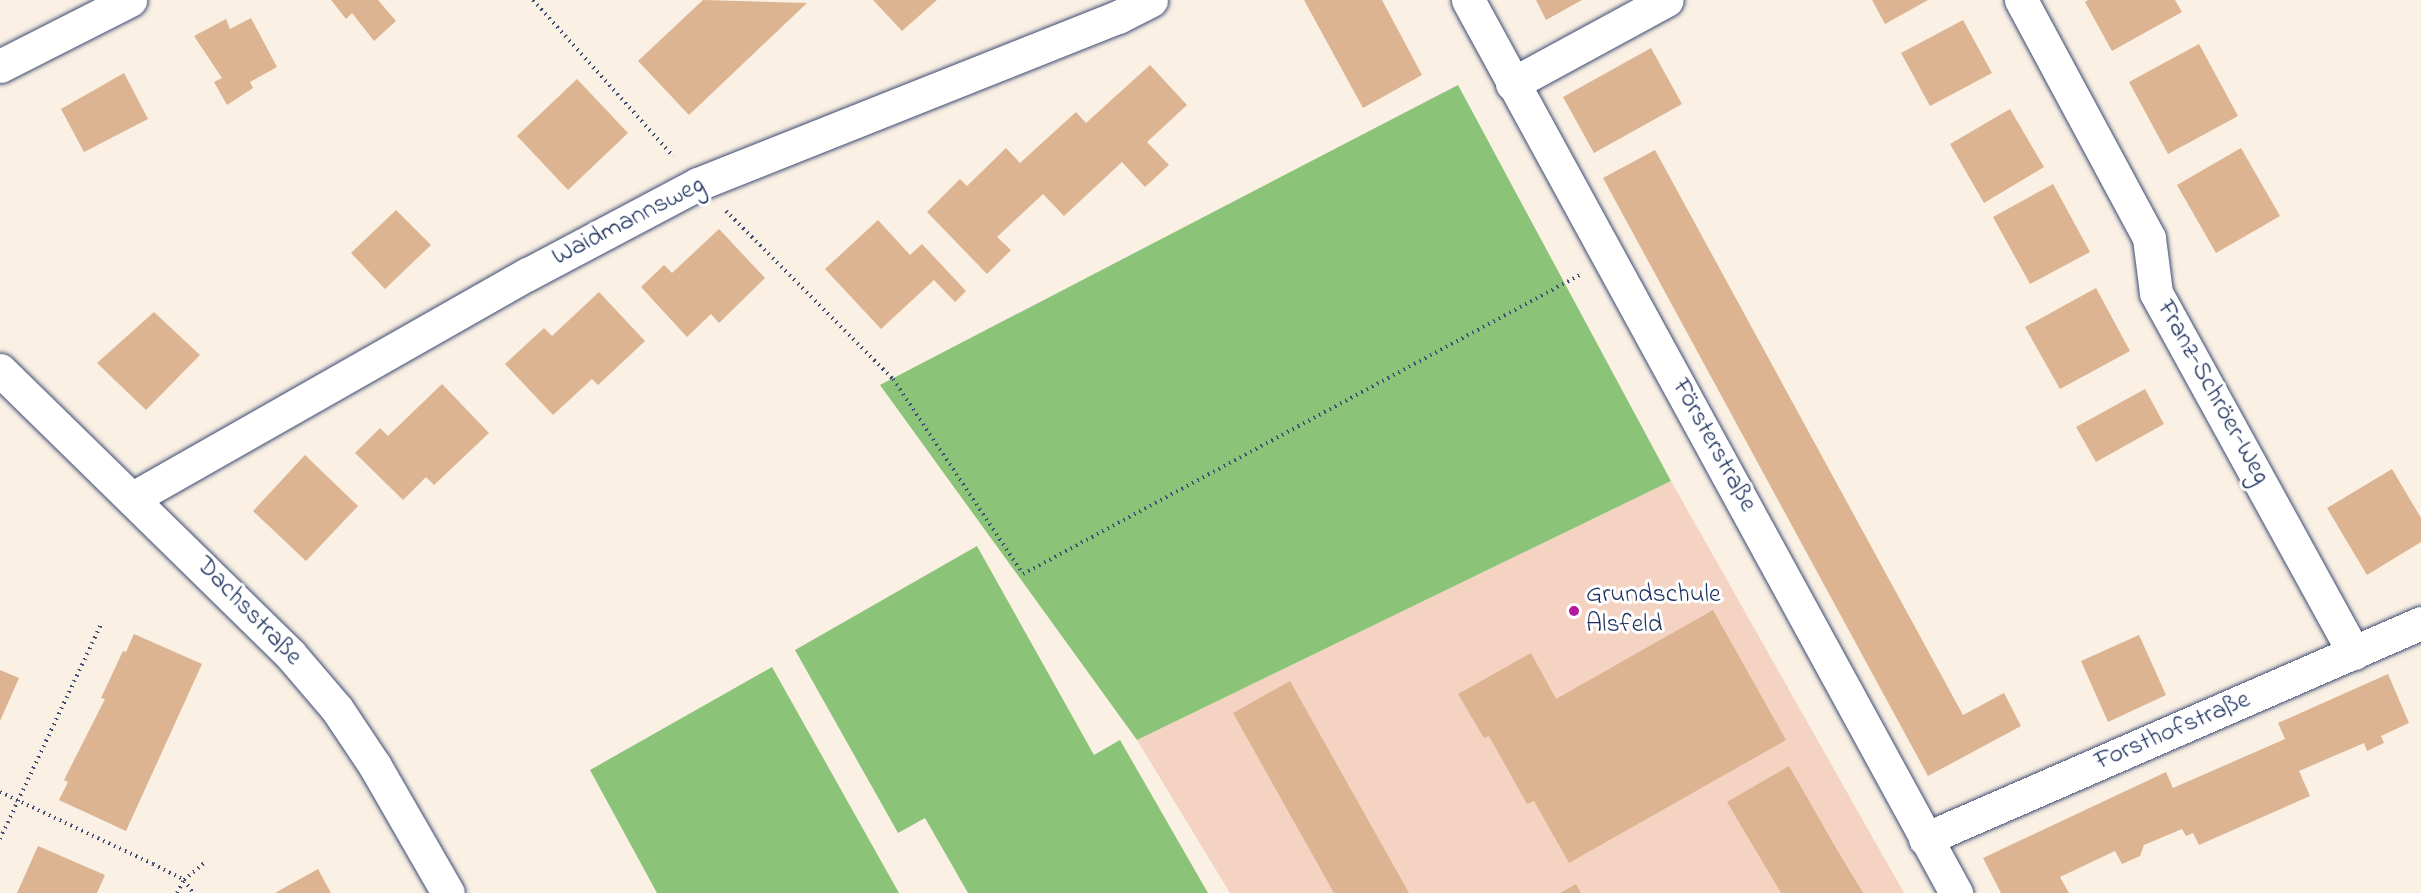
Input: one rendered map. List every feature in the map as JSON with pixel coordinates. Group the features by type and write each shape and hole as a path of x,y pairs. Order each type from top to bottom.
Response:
{"street":[{"path":"0,66 130,0"},
{"name":"Waidmannsweg","path":"133,498 528,274 698,184 1118,17 1151,0"},
{"name":"Försterstraße","path":"1468,0 1512,84 1833,664 1956,893"},
{"path":"1512,84 1667,0"},
{"name":"Franz-Schröer-Weg","path":"2021,0 2149,238 2156,292 2354,653"},
{"name":"Dachsstraße","path":"0,370 258,619 337,709 375,766 448,893"},
{"name":"Forsthofstraße","path":"1925,839 2421,623"}],"path":[{"path":"533,0 698,184 893,379 1023,574 1609,260"},
{"path":"0,839 101,624"},
{"path":"0,792 184,880 193,893"},
{"path":"177,893 184,880 207,861"}],"shaded area":[{"name":"Grundschule Alsfeld","path":"1671,481 1904,893 1230,893 1137,740"}],"green space":[{"path":"1458,85 1671,481 1137,740 880,385"},
{"path":"977,546 1094,755 1120,740 1208,893 968,893 925,818 898,833 795,650"},
{"path":"772,667 899,893 657,893 590,770"}],"building":[{"path":"331,0 378,0 396,21 374,41 352,13 346,19"},
{"path":"703,0 807,3 689,115 638,61"},
{"path":"873,0 937,0 902,31"},
{"path":"1304,0 1382,0 1422,75 1363,108"},
{"path":"1536,0 1582,0 1546,20"},
{"path":"1872,0 1928,0 1885,24"},
{"path":"2088,0 2175,0 2182,12 2112,51 2085,2"},
{"path":"251,18 277,67 250,82 253,88 227,105 214,82 222,78 194,36 226,19 230,29"},
{"path":"1963,20 1992,73 1930,106 1901,53"},
{"path":"2199,44 2238,116 2168,154 2129,82"},
{"path":"1651,48 1682,104 1594,153 1563,97"},
{"path":"1150,65 1187,105 1147,142 1169,165 1145,187 1122,162 1064,216 1043,194 997,237 1011,250 987,274 927,212 960,179 967,186 1006,148 1020,163 1076,112 1086,123"},
{"path":"124,73 148,119 84,152 61,109"},
{"path":"577,79 628,133 568,190 517,136"},
{"path":"2010,109 2044,167 1984,203 1950,144"},
{"path":"2241,148 2280,216 2216,253 2177,185"},
{"path":"1655,150 1963,715 2004,693 2021,726 1928,776 1603,178"},
{"path":"2053,184 2090,252 2030,284 1993,217"},
{"path":"396,210 431,245 385,289 351,253"},
{"path":"878,220 910,255 922,244 966,291 955,302 934,280 881,329 825,269"},
{"path":"719,229 765,278 719,323 711,314 687,337 641,287 664,265 672,273"},
{"path":"2096,288 2130,351 2060,389 2025,327"},
{"path":"599,292 645,341 598,385 592,379 553,415 505,364 544,328 552,336"},
{"path":"154,312 200,355 146,410 97,363"},
{"path":"442,384 489,433 434,485 426,477 403,500 355,453 380,428 388,436"},
{"path":"2145,389 2164,424 2096,462 2076,427"},
{"path":"305,455 358,506 306,561 253,511"},
{"path":"2392,469 2421,518 2421,542 2367,575 2327,508"},
{"path":"1713,610 1786,740 1569,863 1534,801 1527,804 1489,736 1484,738 1458,694 1531,653 1556,699"},
{"path":"134,634 202,664 126,831 59,800 68,782 64,780 105,699 101,698 123,651 126,652"},
{"path":"2139,635 2166,695 2108,722 2081,661"},
{"path":"0,670 19,678 0,721"},
{"path":"2388,674 2409,723 2381,736 2384,743 2367,751 2364,743 2299,771 2310,796 2199,845 2193,833 2186,836 2182,829 2144,845 2140,856 2122,864 2115,851 2060,877 2069,893 2001,893 1983,858 2166,772 2173,788 2285,739 2278,723"},
{"path":"1290,681 1409,893 1334,893 1233,713"},
{"path":"1789,766 1863,893 1781,893 1727,802"},
{"path":"38,846 105,875 97,893 17,893"},
{"path":"318,869 331,893 275,893"},
{"path":"1576,884 1581,893 1560,893"}],"place":[{"name":"Grundschule Alsfeld","path":"1574,611"}]}
